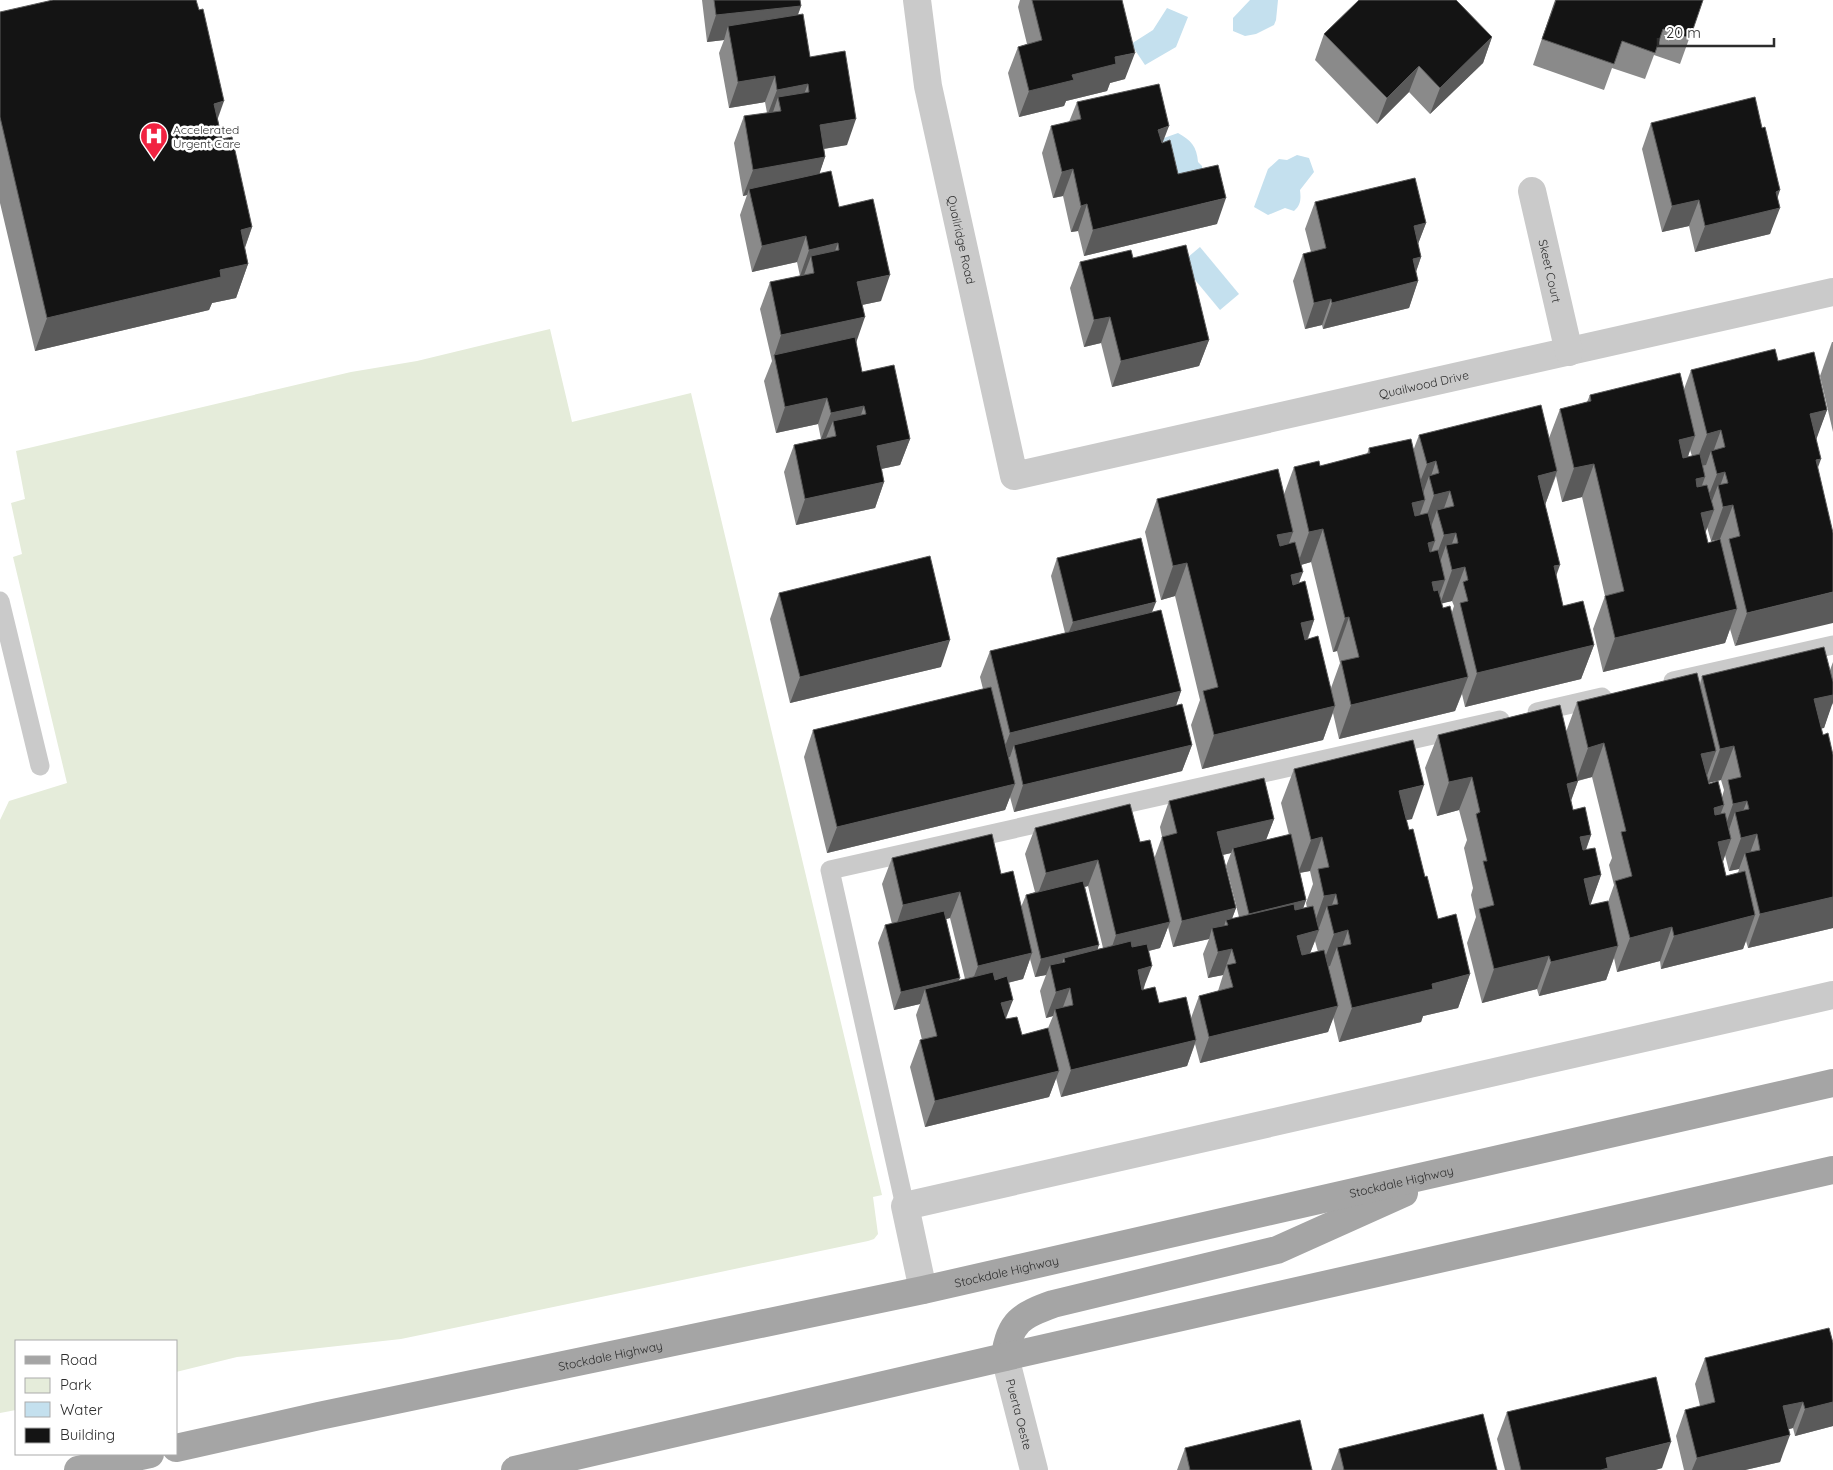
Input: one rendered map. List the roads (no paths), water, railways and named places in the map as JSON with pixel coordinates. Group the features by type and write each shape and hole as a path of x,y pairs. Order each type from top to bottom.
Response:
{"main road":[{"name":"Stockdale Highway","path":"178,1448 319,1416 923,1290 1833,1083"},
{"path":"1005,1357 1007,1339 1016,1324 1034,1311 1053,1304 1276,1250 1453,1170"},
{"path":"515,1470 1833,1170"},
{"path":"78,1470 146,1455"}],"street":[{"name":"Quailridge Road","path":"916,0 928,86 1014,476"},
{"name":"Skeet Court","path":"1532,191 1569,352"},
{"name":"Quailwood Drive","path":"1014,476 1833,292"},
{"path":"923,1290 905,1206 1833,995"},
{"name":"Puerta Oeste","path":"1005,1357 1034,1470"}],"lane":[{"path":"0,601 40,766"},
{"path":"1658,685 1833,645"},
{"path":"905,1206 830,870 1619,693"}],"water":[{"path":"1250,0 1278,0 1276,20 1274,25 1256,34 1245,36 1233,31 1233,18"},
{"path":"1167,8 1188,17 1176,47 1145,65 1131,44 1153,30"},
{"path":"1178,133 1192,144 1203,172 1176,182 1161,148 1164,138"},
{"path":"1297,155 1309,158 1314,172 1300,190 1300,202 1296,209 1294,211 1285,208 1268,215 1254,207 1268,169 1279,159 1287,160"},
{"path":"1200,247 1239,294 1220,310 1181,263"}],"place":[{"name":"Accelerated Urgent Care","path":"154,160"}]}
